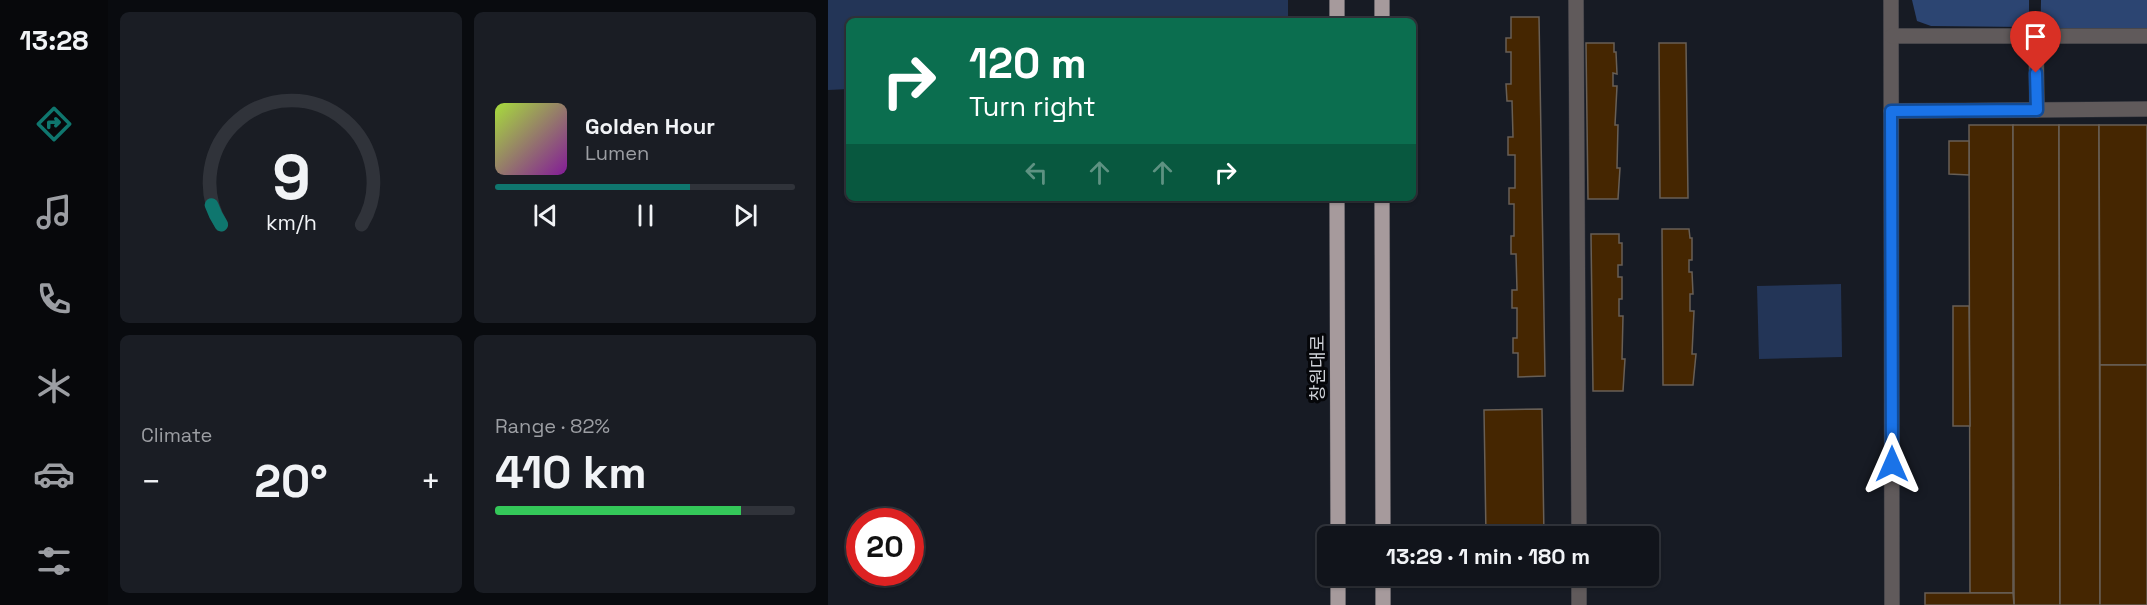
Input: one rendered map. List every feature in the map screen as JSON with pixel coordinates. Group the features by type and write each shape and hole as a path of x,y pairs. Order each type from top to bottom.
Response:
{"main road":[{"path":"1337,0 1337,18"},
{"path":"1382,0 1382,18"},
{"name":"창원대로","path":"1337,201 1338,526"},
{"path":"1382,201 1383,526"},
{"path":"1338,586 1338,605"},
{"path":"1383,586 1383,605"}],"street":[{"path":"1576,0 1579,526"},
{"path":"1890,0 1892,36 1892,605"},
{"path":"1892,36 2147,36"},
{"path":"2036,36 2037,110"},
{"path":"1891,111 2147,110"},
{"path":"1579,586 1580,605"}],"shaded area":[{"path":"828,0 1288,0 1288,18 846,18 846,89 828,90"},
{"path":"1912,0 2029,0 2029,19 2025,27 1931,26 1917,21"},
{"path":"2041,0 2147,0 2147,29 2051,29 2044,24"},
{"path":"1841,284 1842,357 1759,359 1757,286"}],"building":[{"path":"1511,17 1539,17 1545,376 1518,377 1518,353 1513,353 1513,338 1517,338 1517,308 1512,308 1512,290 1517,290 1516,254 1511,254 1511,236 1514,236 1514,204 1509,204 1509,188 1515,188 1515,155 1508,155 1508,137 1513,137 1512,101 1507,101 1506,84 1511,84 1511,52 1506,52 1506,38 1511,38"},
{"path":"1586,43 1614,43 1614,52 1616,52 1617,74 1613,73 1613,86 1617,86 1615,125 1618,125 1617,168 1620,168 1618,199 1588,199"},
{"path":"1659,43 1686,43 1688,198 1660,198"},
{"path":"1969,125 2013,125 2013,593 1970,593"},
{"path":"2013,125 2059,125 2060,605 2014,605"},
{"path":"2059,125 2099,125 2100,605 2060,605"},
{"path":"2099,125 2147,125 2147,365 2100,365"},
{"path":"1949,141 1969,141 1969,175 1949,174"},
{"path":"1662,229 1689,229 1690,238 1692,238 1692,260 1689,260 1689,272 1692,272 1693,294 1690,294 1690,311 1694,311 1692,354 1696,354 1693,385 1663,385"},
{"path":"1591,234 1619,234 1619,243 1622,243 1622,265 1618,265 1618,277 1622,277 1619,316 1623,316 1622,359 1625,359 1623,391 1593,391"},
{"path":"1953,306 1969,306 1970,426 1953,426"},
{"path":"2100,365 2147,365 2147,605 2100,605"},
{"path":"1542,409 1544,526 1486,526 1484,410"},
{"path":"1925,593 2013,593 2014,605 1925,605"}],"route":[{"path":"1892,464 1891,111 2037,110 2036,73"}]}
